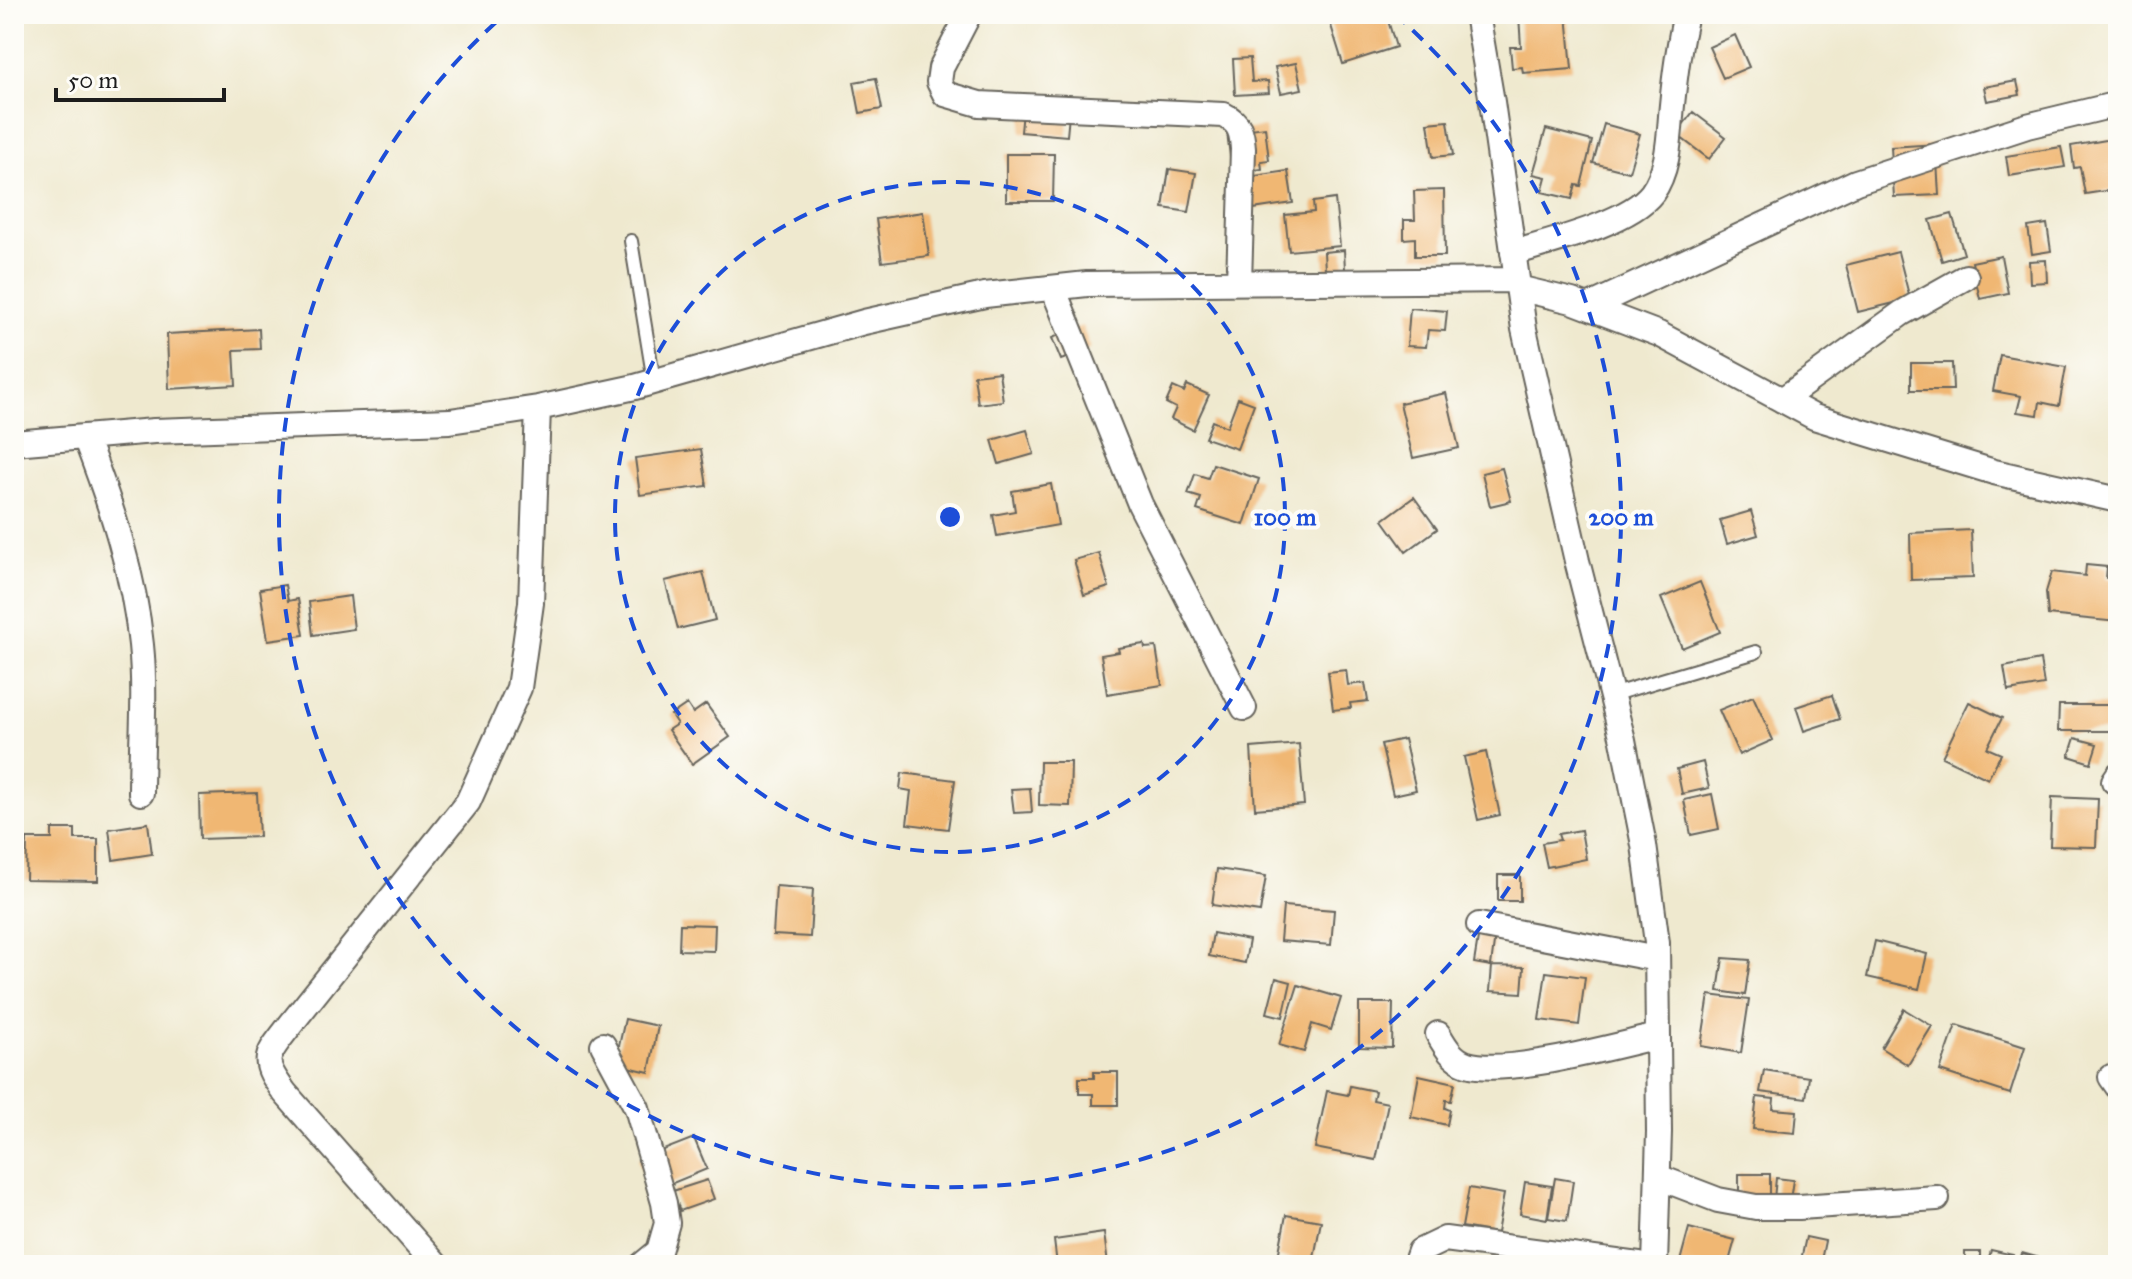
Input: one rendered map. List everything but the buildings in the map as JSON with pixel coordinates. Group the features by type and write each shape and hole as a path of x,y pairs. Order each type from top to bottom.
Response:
{"street":[{"path":"969,14 941,68 939,82 945,94 979,104 1224,115 1236,121 1242,134 1243,149 1239,282"},
{"path":"1477,14 1531,360 1644,845 1657,959 1658,1177 1655,1265"},
{"path":"1513,253 1580,233 1627,212 1651,195 1665,170 1679,43 1686,14"},
{"path":"1588,307 1856,182 2027,126 2118,104"},
{"path":"1782,400 1902,313 1966,277"},
{"path":"14,443 154,431 450,421 538,408 654,381 864,322 985,295 1087,284 1517,284 1659,334 1814,417 1994,472 2118,500"},
{"path":"1053,288 1140,504 1244,708"},
{"path":"436,1265 285,1093 270,1072 267,1060 291,1024 468,802 519,688 531,603 538,408"},
{"path":"85,437 109,499 127,569 141,646 141,793"},
{"path":"1479,925 1657,959"},
{"path":"1438,1034 1450,1054 1466,1064 1490,1067 1536,1062 1658,1036"},
{"path":"603,1045 637,1108 664,1203 667,1223 659,1251 642,1265"},
{"path":"1658,1177 1718,1200 1756,1207 1937,1198"},
{"path":"1415,1265 1420,1251 1445,1239 1639,1265"}],"lane":[{"path":"631,241 654,381"},
{"path":"1611,695 1756,652"}]}
